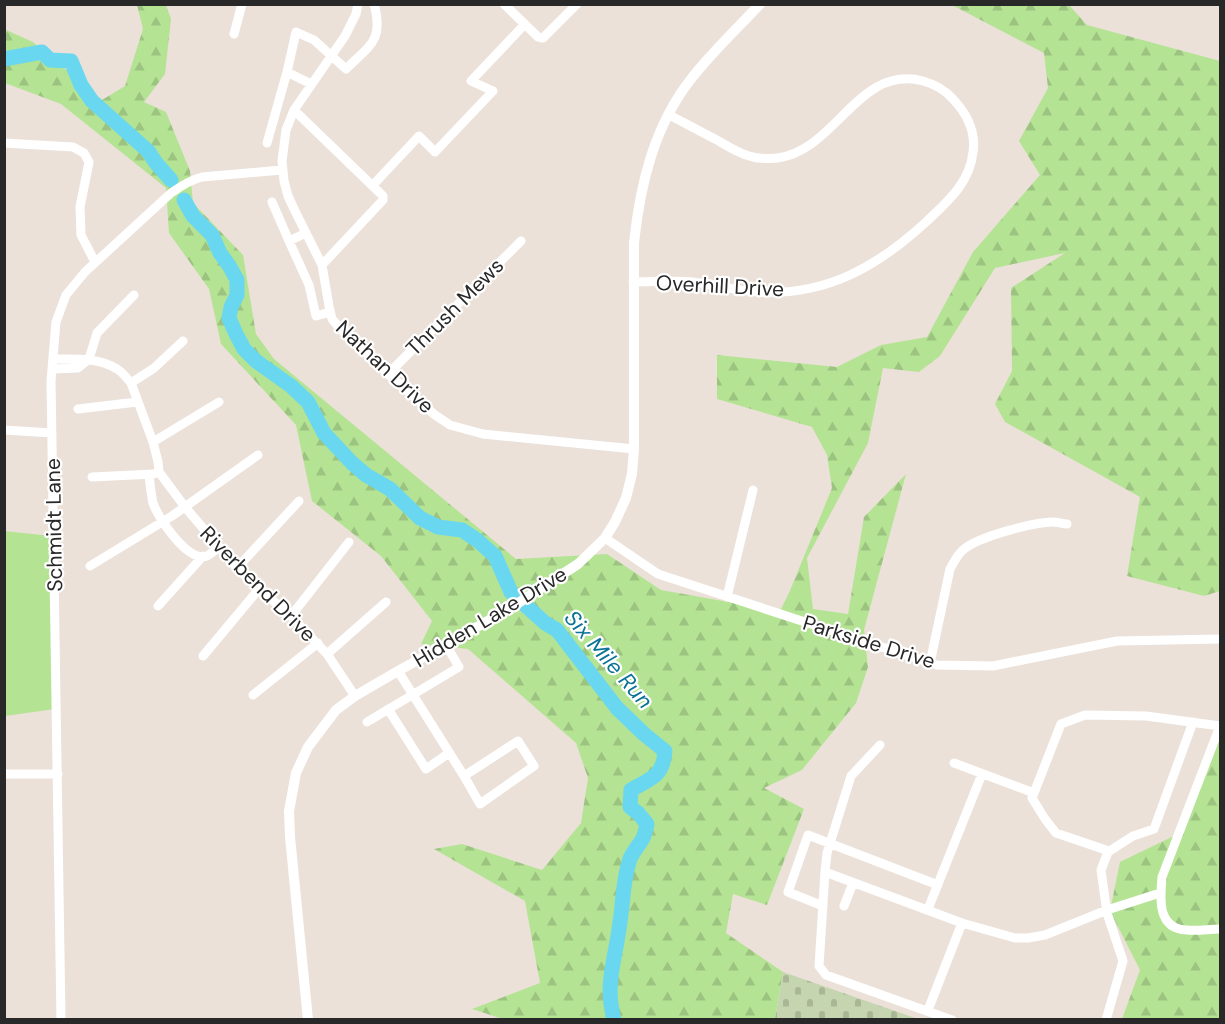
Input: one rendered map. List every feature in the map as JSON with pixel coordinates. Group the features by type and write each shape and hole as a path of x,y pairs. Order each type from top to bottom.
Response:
{"street":[{"path":"234,34 242,4"},
{"name":"Nathan Drive","path":"358,4 356,14 345,36 294,110 283,147 282,170 288,196 322,265 332,319 388,374 435,415 450,425 483,434 634,448"},
{"path":"267,143 296,32 314,40 346,69 374,41 378,31 374,4"},
{"path":"504,4 538,37 543,38 577,4"},
{"name":"Hidden Lake Drive","path":"308,1020 290,837 289,811 296,773 308,747 336,710 355,696 537,592 578,564 605,538 615,522 626,498 632,474 634,243 642,188 655,144 689,81 760,4"},
{"path":"373,185 419,136 435,152 493,91 471,81 525,24"},
{"path":"287,72 311,84"},
{"name":"Overhill Drive","path":"633,282 693,282 759,292 783,292 829,283 850,275 889,253 906,240 952,197 970,168 973,153 974,137 969,121 960,106 949,94 933,84 915,79 901,79 871,90 816,142 804,150 777,158 750,157 669,115"},
{"path":"294,110 381,193 383,200 322,265"},
{"path":"4,143 73,147 84,153 89,162 80,207 81,235 95,262"},
{"name":"Schmidt Lane","path":"61,1020 52,433 56,322 66,295 85,272 171,193 192,180 282,170"},
{"path":"272,202 309,285 316,316 330,312"},
{"path":"289,241 306,232"},
{"name":"Thrush Mews","path":"388,374 521,241"},
{"path":"53,364 78,368 88,359 97,333 134,295"},
{"path":"88,359 117,369 131,383 154,369 183,341"},
{"name":"Riverbend Drive","path":"131,383 153,442 159,472 184,507 237,568 318,643 355,696"},
{"path":"78,409 137,402"},
{"path":"153,442 219,402"},
{"path":"4,430 52,433"},
{"path":"90,566 163,521 258,455"},
{"path":"92,477 149,475 159,472"},
{"path":"149,475 154,505 167,529 189,552 197,556 206,556 219,548"},
{"path":"727,597 753,490"},
{"path":"237,568 299,501"},
{"path":"930,663 950,569 962,550 984,537 1037,524 1054,522 1067,524"},
{"name":"Parkside Drive","path":"605,538 658,574 937,665 993,666 1117,641 1221,639"},
{"path":"291,616 349,542"},
{"path":"158,606 203,556"},
{"path":"202,656 259,590"},
{"path":"327,654 386,602"},
{"path":"253,695 318,643"},
{"path":"367,722 459,667 446,645"},
{"path":"398,671 480,804 534,766 518,741 464,776"},
{"path":"388,709 426,769 448,753"},
{"path":"1109,851 1056,833 1032,798 1061,724 1085,715 1146,716 1221,726 1162,877 1160,893 1162,913 1172,926 1184,930 1221,928"},
{"path":"1106,1020 1123,961 1107,910 1101,870 1109,851 1132,836 1154,829 1192,722"},
{"path":"880,745 851,776 827,853 819,966 826,975 952,1020"},
{"path":"954,763 1034,793"},
{"path":"4,774 58,774"},
{"path":"928,909 982,774"},
{"path":"823,906 788,892 807,835 939,885"},
{"path":"825,872 962,923 1013,938 1028,938 1044,934 1160,893"},
{"path":"844,906 854,883"},
{"path":"928,1010 962,923"}],"green space":[{"path":"137,5 166,5 171,19 165,74 144,102 166,112 190,171 193,203 243,255 256,334 274,359 516,559 607,554 661,590 780,611 832,488 827,455 812,427 717,399 717,355 837,367 881,345 927,337 973,252 1040,175 1019,141 1048,88 1044,53 952,5 1069,5 1087,25 1220,61 1220,591 1204,596 1127,576 1140,497 1005,422 995,404 1012,371 1011,288 1065,253 995,268 940,356 919,372 883,368 868,443 807,558 813,609 848,614 864,517 906,474 864,630 868,667 856,703 802,770 764,788 804,809 767,905 733,894 726,933 783,972 775,1019 506,1020 472,1009 540,983 525,901 434,849 462,844 542,870 581,823 588,778 576,743 468,649 421,644 432,621 381,556 312,501 296,425 221,344 209,289 169,233 166,188 61,104 5,83 4,29 33,42 102,100 125,86 143,29"},
{"path":"4,531 52,536 55,709 5,716"},
{"path":"1220,717 1220,1019 1122,1019 1140,970 1110,911 1120,862 1184,831"},
{"path":"783,972 918,1019 775,1019"}],"waterway":[{"name":"Six Mile Run","path":"4,59 42,52 50,60 71,61 81,85 92,101 148,151 171,180"},
{"name":"Six Mile Run","path":"184,200 193,216 212,235 237,280 237,295 229,318 244,349 308,402 324,433 366,475 390,489 420,518 438,527 462,530 495,556 511,592 545,623 557,630 617,708 665,751 659,772 631,790 630,807 647,824 643,838 630,859 625,877 610,982 614,1020"}]}
